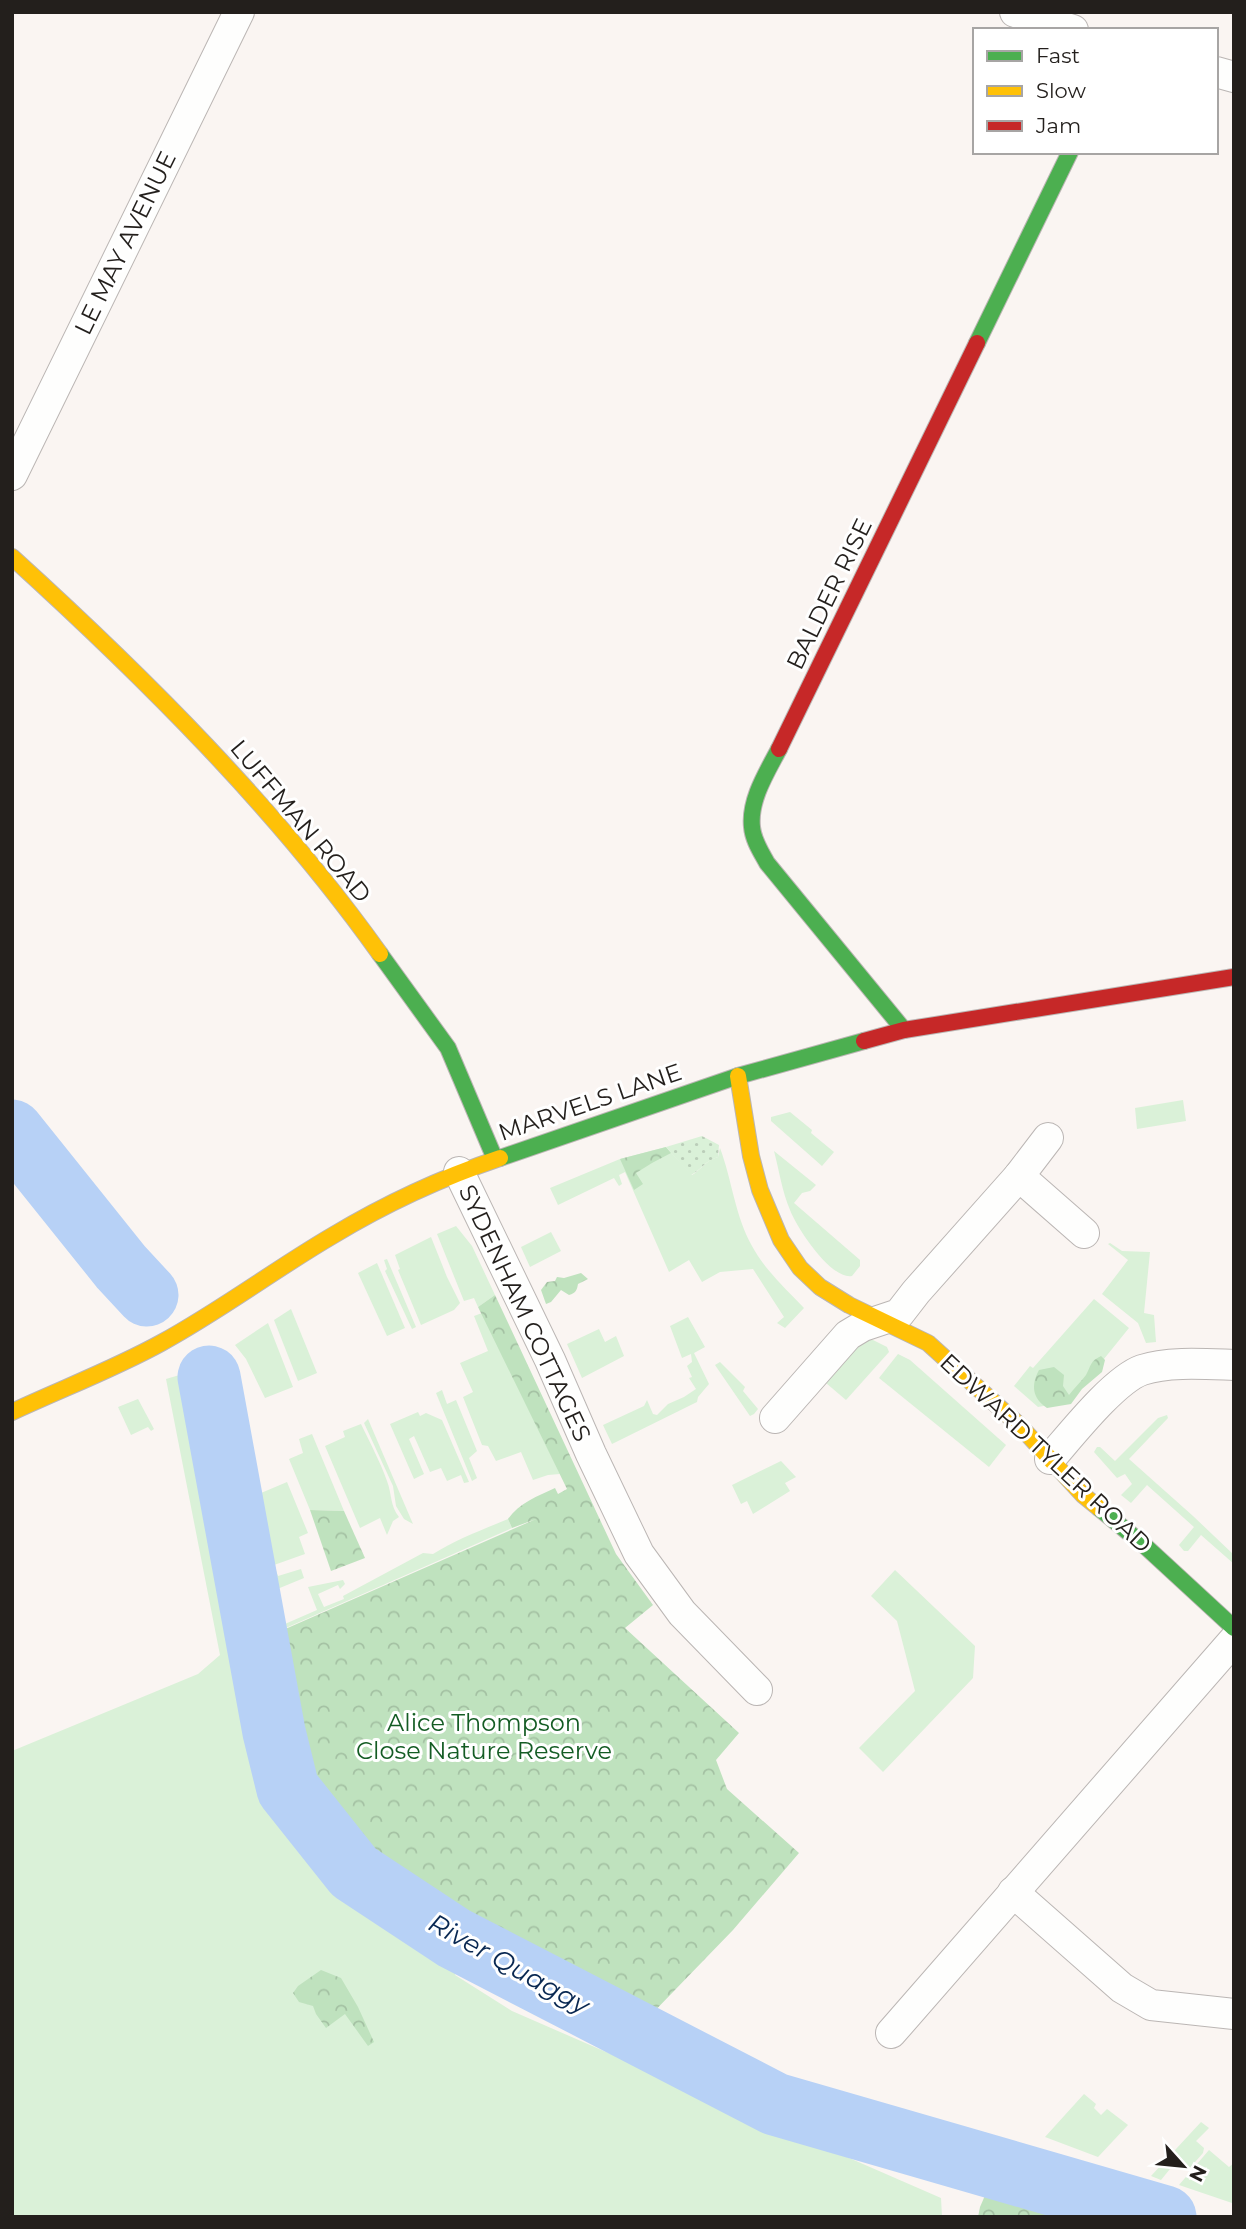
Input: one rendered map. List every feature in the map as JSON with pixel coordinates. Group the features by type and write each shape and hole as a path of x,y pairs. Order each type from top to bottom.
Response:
{"street":[{"name":"LE MAY AVENUE","path":"12,474 239,12"},
{"path":"1015,12 1067,28"},
{"name":"BALDER RISE","path":"904,1031 766,863 751,835 751,814 766,775 1069,154"},
{"name":"LUFFMAN ROAD","path":"12,557 67,607 212,751 361,928 448,1048 495,1159"},
{"name":"MARVELS LANE","path":"12,1412 160,1344 331,1236 398,1199 458,1172 738,1076 904,1031 1234,977"},
{"name":"EDWARD TYLER ROAD","path":"738,1076 751,1156 760,1191 789,1256 820,1287 849,1305 928,1343 1020,1426 1083,1495 1145,1546 1234,1628"},
{"path":"775,1418 848,1335 881,1319 900,1314 916,1292 1019,1176 1048,1138"},
{"name":"SYDENHAM COTTAGES","path":"458,1172 648,1570 699,1632 757,1690"},
{"path":"1019,1176 1084,1233"},
{"path":"1049,1459 1128,1377 1160,1366 1234,1365"},
{"path":"891,2033 1234,1640"},
{"path":"1013,1892 1122,1988 1137,1998 1160,2007 1234,2014"}],"green space":[{"path":"1183,1100 1186,1121 1137,1129 1135,1108"},
{"path":"790,1112 834,1152 822,1166 771,1121 771,1117"},
{"path":"702,1136 719,1145 718,1157 691,1175 666,1147"},
{"path":"666,1147 692,1175 718,1157 720,1148 742,1223 752,1246 769,1271 804,1308 785,1328 777,1323 784,1317 753,1269 720,1272 702,1282 689,1260 669,1272 625,1172 619,1175 622,1184 619,1186 614,1178 558,1205 550,1188 620,1159"},
{"path":"666,1147 671,1153 636,1173 643,1184 634,1190 620,1159"},
{"path":"774,1151 816,1185 810,1191 802,1193 794,1203 860,1260 860,1266 852,1276 834,1270 825,1262 800,1228 787,1203"},
{"path":"456,1226 472,1246 495,1295 478,1307 474,1298 464,1301 437,1234"},
{"path":"551,1232 561,1251 530,1267 521,1247"},
{"path":"431,1237 460,1303 454,1310 421,1325 398,1270 400,1269 395,1255"},
{"path":"1108,1244 1122,1251 1150,1252 1144,1313 1154,1315 1156,1342 1146,1343 1138,1323 1102,1294 1128,1260"},
{"path":"387,1259 416,1327 412,1329 385,1271 387,1269 384,1260"},
{"path":"377,1263 405,1328 387,1336 358,1273"},
{"path":"581,1273 588,1279 578,1284 575,1292 569,1295 561,1290 546,1304 541,1290 547,1282 555,1281 557,1277 564,1278"},
{"name":"Alice Thompson Close Nature Reserve","path":"495,1295 616,1554 653,1605 625,1628 739,1733 716,1760 727,1789 799,1853 733,1930 643,2023 570,1994 479,1944 359,1864 294,1782 267,1637 536,1519 512,1528 508,1519 523,1504 536,1497 555,1488 558,1494 567,1489 478,1307"},
{"path":"1094,1299 1129,1328 1070,1401 1038,1407 1014,1386"},
{"path":"291,1309 317,1373 298,1381 274,1320"},
{"path":"482,1313 560,1474 533,1480 521,1452 496,1461 488,1446 482,1445 463,1397 473,1392 460,1363 488,1351 474,1316"},
{"path":"688,1317 705,1347 694,1353 709,1384 697,1402 612,1444 603,1425 644,1406 647,1400 653,1414 657,1415 668,1404 696,1389 689,1378 692,1377 687,1366 692,1362 691,1354 682,1358 670,1326"},
{"path":"268,1323 293,1387 265,1398 246,1359 235,1345"},
{"path":"599,1329 605,1342 616,1336 624,1356 582,1378 567,1344"},
{"path":"869,1338 887,1347 889,1352 846,1400 826,1383 862,1341"},
{"path":"898,1354 910,1360 1006,1445 989,1467 879,1378"},
{"path":"1101,1356 1105,1360 1102,1372 1082,1389 1071,1404 1047,1408 1038,1400 1034,1386 1039,1370 1054,1367 1064,1375 1063,1386 1069,1395 1093,1362"},
{"path":"720,1362 745,1387 743,1391 758,1409 754,1414 750,1416 715,1365"},
{"path":"193,1371 197,1379 279,1793 348,1880 342,1890 460,1965 455,1975 512,2011 941,2198 942,2217 12,2217 12,1751 198,1674 220,1655 166,1379"},
{"path":"442,1390 447,1404 456,1400 477,1451 469,1458 477,1478 472,1481 436,1393"},
{"path":"138,1399 154,1429 151,1431 148,1427 131,1435 118,1407"},
{"path":"418,1412 420,1416 426,1413 442,1420 469,1482 464,1483 461,1475 447,1481 441,1468 430,1472 414,1436 409,1439 424,1474 414,1479 390,1424"},
{"path":"1167,1415 1168,1418 1129,1459 1234,1555 1234,1564 1201,1535 1188,1551 1184,1551 1179,1545 1194,1527 1147,1485 1131,1503 1121,1495 1132,1484 1125,1474 1117,1478 1094,1452 1100,1447 1115,1461 1158,1418"},
{"path":"368,1419 413,1524 404,1519 396,1506 393,1486 364,1423"},
{"path":"361,1424 389,1486 394,1509 399,1517 393,1521 387,1535 380,1518 360,1528 325,1446 345,1437 343,1431"},
{"path":"312,1434 344,1511 310,1510 289,1459 303,1453 299,1439"},
{"path":"781,1461 796,1477 785,1483 790,1491 753,1514 747,1501 741,1504 732,1485"},
{"path":"287,1482 308,1533 299,1537 305,1554 274,1565 278,1576 301,1569 304,1578 258,1597 240,1502"},
{"path":"310,1510 344,1511 365,1558 331,1571"},
{"path":"508,1519 512,1528 279,1631 278,1627 317,1610 308,1587 343,1580 345,1584 340,1589 338,1585 318,1594 324,1607 344,1599 343,1596 423,1553 433,1554 460,1539"},
{"path":"895,1570 975,1646 973,1678 883,1772 859,1748 915,1691 897,1621 871,1596"},
{"path":"321,1970 341,1978 374,2042 368,2046 345,2014 326,2028 313,2006 299,2002 293,1993 298,1986"},
{"path":"1084,2094 1096,2104 1094,2108 1101,2115 1107,2109 1128,2125 1098,2157 1045,2137"},
{"path":"1201,2122 1209,2128 1196,2141 1204,2148 1203,2153 1188,2170 1174,2164 1161,2180 1151,2176"},
{"path":"1209,2150 1229,2167 1234,2163 1232,2203 1179,2185"},
{"path":"993,2177 1139,2217 978,2217"}],"waterway":[{"name":"River Quaggy","path":"12,1131 121,1267 147,1295"},
{"name":"River Quaggy","path":"209,1377 274,1732 288,1789 354,1872 454,1938 775,2104 1165,2217"},
{"path":"528,1999 540,1993 557,1992"}],"traffic: fast":[{"path":"977,343 1069,154"},
{"path":"779,749 760,786 753,807 752,827 758,846 767,863 904,1030"},
{"path":"380,954 448,1048 495,1159"},
{"path":"500,1158 738,1076 864,1041"},
{"path":"1099,1508 1145,1546 1234,1628"}],"traffic: slow":[{"path":"12,557 159,697 253,796 340,900 380,954"},
{"path":"738,1076 751,1156 760,1190 781,1240 800,1268 820,1287 849,1305 928,1343 1020,1426 1083,1495 1099,1508"},
{"path":"12,1412 161,1343 372,1213 414,1192 500,1158"}],"traffic: jam":[{"path":"779,749 977,343"},
{"path":"864,1041 904,1030 1234,977"}]}
